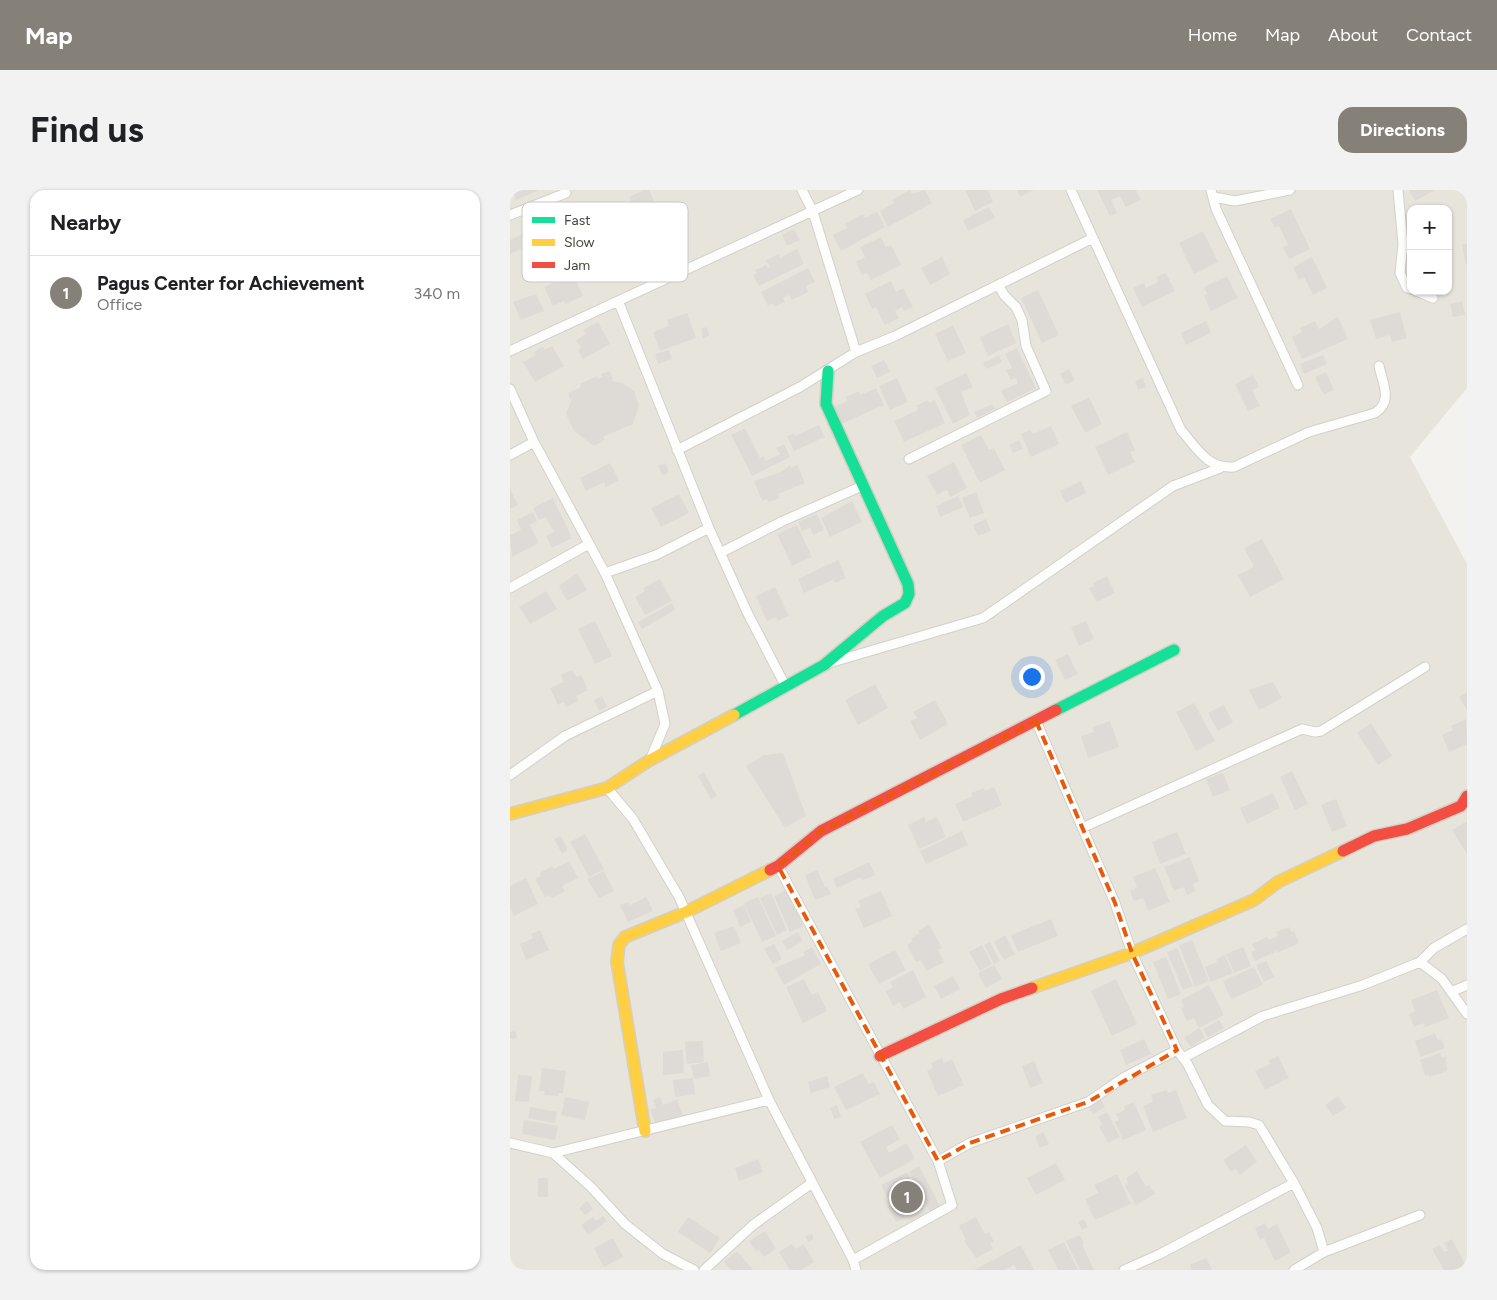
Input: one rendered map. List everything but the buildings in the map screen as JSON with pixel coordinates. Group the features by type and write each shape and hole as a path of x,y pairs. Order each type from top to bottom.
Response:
{"street":[{"path":"802,190 812,212 856,352"},
{"path":"688,270 858,190"},
{"path":"1071,190 1152,372 1181,430 1210,462 1220,468"},
{"path":"1290,190 1235,201 1213,194 1216,209 1298,385"},
{"path":"1398,190 1403,244 1400,273 1407,288"},
{"path":"543,202 566,193"},
{"path":"510,215 522,210"},
{"path":"677,450 828,371 856,352 895,336 999,286 1093,238"},
{"path":"511,348 619,303 664,282"},
{"path":"909,458 1046,392 1026,346 1019,314 999,286"},
{"path":"1426,295 1433,298"},
{"path":"619,303 709,528 722,552 748,614 786,687"},
{"path":"824,664 983,618 1173,486 1220,468 1234,467 1309,432 1375,413 1383,408 1387,398 1379,366"},
{"path":"510,814 608,788 650,760 786,687 824,664 883,616 905,603 909,594 908,584 826,404 828,371"},
{"path":"510,389 534,442 605,574 658,691 664,724 650,760"},
{"path":"510,455 534,442"},
{"path":"722,552 783,520 862,486"},
{"path":"605,574 656,555 709,528"},
{"path":"510,588 589,544"},
{"path":"645,1131 617,962 619,945 625,936 686,912 778,866 821,831 1174,650"},
{"path":"1082,828 1302,729 1315,732 1321,730 1425,667"},
{"path":"510,775 566,736 658,691"},
{"path":"1036,721 1115,903 1132,953 1177,1050 1208,1106 1225,1121 1249,1122 1260,1125 1294,1183 1317,1228 1324,1252"},
{"path":"608,788 633,819 664,870 686,912 738,1034 769,1100 853,1260 856,1270"},
{"path":"880,1056 1001,998 1132,953 1254,900 1278,882 1374,836 1407,829 1462,806 1467,796"},
{"path":"778,866 938,1161 952,1205 853,1260"},
{"path":"1183,1058 1263,1016 1363,985 1420,962 1434,948 1467,929"},
{"path":"1420,962 1442,980 1467,1014"},
{"path":"1451,992 1467,985"},
{"path":"938,1161 970,1143 1088,1102 1123,1078 1177,1050"},
{"path":"553,1153 769,1100"},
{"path":"510,1142 553,1153 591,1187 624,1224 663,1254 694,1270"},
{"path":"704,1270 753,1225 812,1183"},
{"path":"1124,1270 1160,1254 1294,1183"},
{"path":"1294,1270 1306,1267 1324,1252 1420,1215"}],"highlighted area":[{"path":"1036,721 1115,903 1132,953 1177,1050 1088,1102 970,1143 938,1161 778,866 821,831"}],"shaded area":[{"path":"510,190 1467,190 1467,388 1410,457 1467,564 1467,1270 510,1270"}],"traffic: fast":[{"path":"734,715 824,665 883,616 905,603 909,594 908,584 826,404 828,371"},
{"path":"1056,710 1174,650"}],"traffic: slow":[{"path":"510,814 607,788 650,760 734,715"},
{"path":"1032,988 1132,953 1254,900 1278,882 1343,851"},
{"path":"645,1131 617,962 619,945 625,937 686,912 770,870"}],"traffic: jam":[{"path":"770,870 778,866 821,831 1056,710"},
{"path":"1343,851 1374,836 1407,829 1461,806 1467,796"},
{"path":"880,1056 1001,999 1032,988"}],"place":[{"name":"Pagus Center for Achievement","path":"907,1197"}]}
